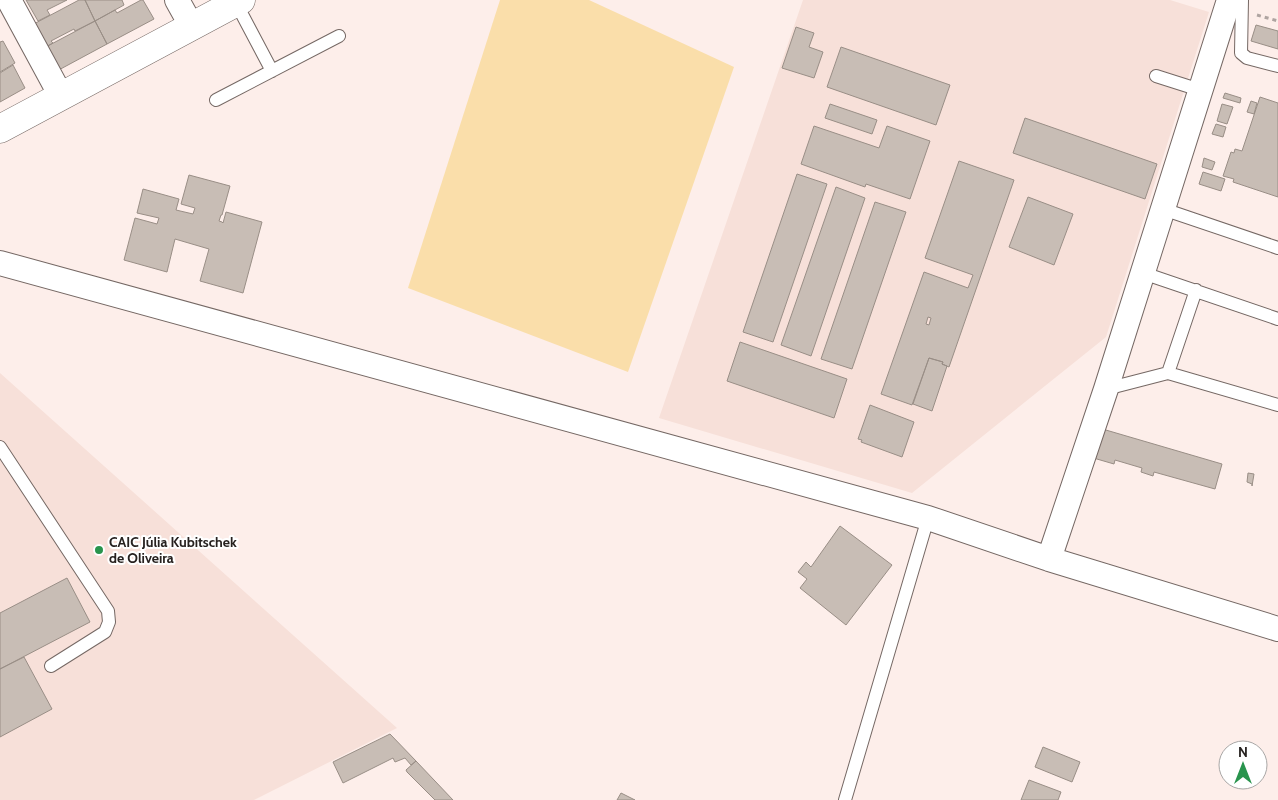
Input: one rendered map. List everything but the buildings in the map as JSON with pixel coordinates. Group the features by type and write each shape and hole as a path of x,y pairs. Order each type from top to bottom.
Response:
{"street":[{"path":"9,0 61,96"},
{"path":"178,0 192,27"},
{"path":"1049,559 1106,389 1229,0"},
{"path":"0,128 239,1"},
{"path":"0,263 928,518 1049,559 1278,629"}],"lane":[{"path":"1242,0 1241,53 1247,58 1278,66"},
{"path":"239,1 272,71"},
{"path":"216,100 339,36"},
{"path":"1156,76 1200,90"},
{"path":"1163,208 1278,248"},
{"path":"1143,273 1278,320"},
{"path":"1168,373 1196,290"},
{"path":"1106,389 1168,373 1278,405"},
{"path":"0,447 108,611 110,622 104,632 51,666"},
{"path":"845,800 928,518"}],"shaded area":[{"path":"500,0 589,0 734,67 628,372 408,288"},
{"path":"803,0 1170,0 1209,12 1106,337 912,493 659,418"},
{"name":"CAIC Júlia Kubitschek de Oliveira","path":"0,373 397,728 254,800 0,800"}],"place":[{"name":"CAIC Júlia Kubitschek de Oliveira","path":"99,550"}]}
